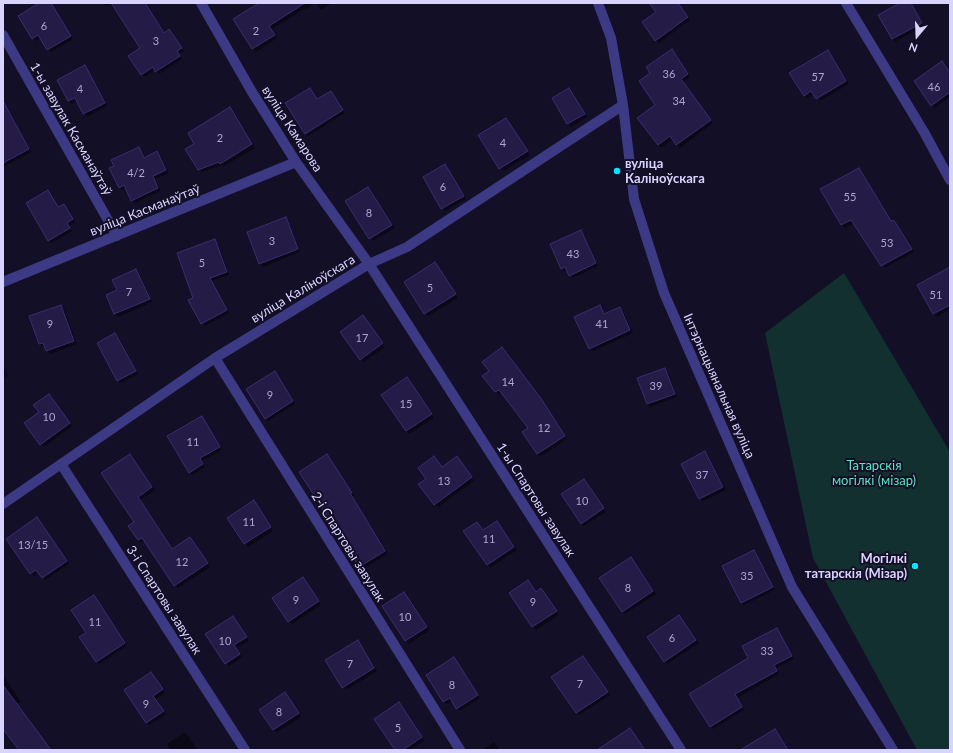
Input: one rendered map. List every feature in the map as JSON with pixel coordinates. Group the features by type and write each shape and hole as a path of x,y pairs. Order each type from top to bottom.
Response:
{"street":[{"name":"вуліца Камарова","path":"201,3 252,92 296,162 369,264"},
{"name":"Інтэрнацыянальная вуліца","path":"598,3 611,38 623,105 634,200 664,293 792,587 893,750"},
{"path":"846,3 924,132 950,180"},
{"name":"1-ы завулак Касманаўтаў","path":"3,36 117,236"},
{"name":"вуліца Каліноўскага","path":"3,504 215,358 369,264 407,247 623,105"},
{"name":"вуліца Касманаўтаў","path":"3,282 296,162"},
{"name":"1-ы Спартовы завулак","path":"369,264 681,750"},
{"name":"2-і Спартовы завулак","path":"215,358 460,750"},
{"name":"3-і Спартовы завулак","path":"61,464 245,750"}],"green space":[{"name":"Татарскія могілкі (мізар)","path":"844,273 950,452 950,750 917,750 813,558 765,333"}],"building":[{"path":"39,3 51,3 71,36 47,50 38,35 32,39 18,16"},
{"path":"111,3 145,3 164,33 169,29 182,48 177,51 180,56 155,72 153,67 141,75 128,56 140,48"},
{"path":"259,3 305,3 269,26 275,35 252,49 233,19"},
{"path":"649,3 678,3 688,17 655,41 642,22 656,12"},
{"path":"900,3 911,3 922,23 892,39 878,15"},
{"path":"672,49 688,74 681,79 711,120 676,145 670,136 658,145 637,118 655,105 639,81 650,73 646,67"},
{"path":"828,50 846,81 816,99 811,91 804,96 789,73"},
{"path":"942,61 950,73 950,92 931,106 914,81"},
{"path":"85,65 105,103 83,114 75,98 68,101 57,80"},
{"path":"310,88 317,99 331,91 343,110 305,134 285,103"},
{"path":"569,88 585,114 567,124 552,98"},
{"path":"3,101 29,149 3,163"},
{"path":"230,107 252,144 220,164 219,162 198,170 185,149 194,144 188,133"},
{"path":"506,118 528,151 499,169 478,135"},
{"path":"139,147 144,158 157,151 166,170 153,176 158,188 131,201 124,185 119,188 109,168 114,166 111,160"},
{"path":"445,164 464,196 441,209 423,177"},
{"path":"859,168 891,221 893,220 895,222 912,249 881,266 851,220 841,225 820,189"},
{"path":"368,187 392,225 369,239 345,201"},
{"path":"48,190 58,207 64,204 73,219 67,223 70,228 48,241 26,203"},
{"path":"286,217 298,249 259,264 247,232"},
{"path":"581,230 596,263 569,276 565,267 561,269 550,244"},
{"path":"215,239 227,272 210,278 227,310 201,324 188,300 193,298 177,253"},
{"path":"435,262 456,294 424,314 404,282"},
{"path":"950,267 950,305 933,314 917,285"},
{"path":"136,269 150,299 114,314 106,295 117,290 112,280"},
{"path":"61,305 74,341 46,351 43,343 39,344 29,316"},
{"path":"600,305 604,314 620,307 630,330 589,349 574,317"},
{"path":"363,315 383,343 360,360 340,332"},
{"path":"115,333 136,371 117,381 97,343"},
{"path":"502,347 542,400 565,436 537,454 522,432 528,428 499,390 495,392 482,376 489,371 482,362"},
{"path":"665,368 675,394 647,404 637,378"},
{"path":"275,371 293,401 265,419 246,389"},
{"path":"407,377 432,414 406,431 381,395"},
{"path":"49,394 70,423 40,445 24,423 39,412 33,405"},
{"path":"202,416 220,447 200,458 203,464 189,473 167,436"},
{"path":"705,451 723,487 699,499 681,464"},
{"path":"130,454 152,487 138,497 172,549 190,537 208,563 174,586 142,538 138,540 128,526 134,522 101,473"},
{"path":"327,454 352,493 350,493 385,551 359,567 299,472"},
{"path":"434,456 442,467 457,456 472,477 434,505 418,484 426,479 418,468"},
{"path":"584,479 604,508 581,524 561,494"},
{"path":"254,500 271,527 244,544 227,518"},
{"path":"37,517 67,561 42,578 36,570 30,574 6,539"},
{"path":"497,521 514,547 487,565 463,531 477,522 483,530"},
{"path":"754,550 773,587 741,603 722,566"},
{"path":"631,557 653,591 622,612 599,578"},
{"path":"303,577 319,601 288,622 272,598"},
{"path":"528,580 536,592 541,588 557,611 532,627 509,593"},
{"path":"404,592 427,627 405,641 382,606"},
{"path":"94,595 125,643 96,662 79,637 86,633 71,610"},
{"path":"679,615 696,640 664,662 647,637"},
{"path":"233,616 247,637 234,645 240,654 225,664 205,634"},
{"path":"777,628 792,656 774,665 777,671 735,694 742,707 710,727 689,694 748,658 742,646"},
{"path":"358,640 374,668 342,688 325,660"},
{"path":"583,656 608,692 576,713 551,677"},
{"path":"454,657 478,695 456,709 450,698 443,702 426,675"},
{"path":"151,672 163,689 153,696 164,711 146,723 124,690"},
{"path":"3,685 51,750 19,750 3,729"},
{"path":"285,692 299,713 273,730 259,710"},
{"path":"399,702 422,737 403,750 395,750 374,719"},
{"path":"630,728 645,750 597,750"},
{"path":"775,729 788,750 740,750"}],"place":[{"name":"вуліца Каліноўскага","path":"617,171"},
{"name":"Могілкі татарскія (Мізар)","path":"915,566"}]}
